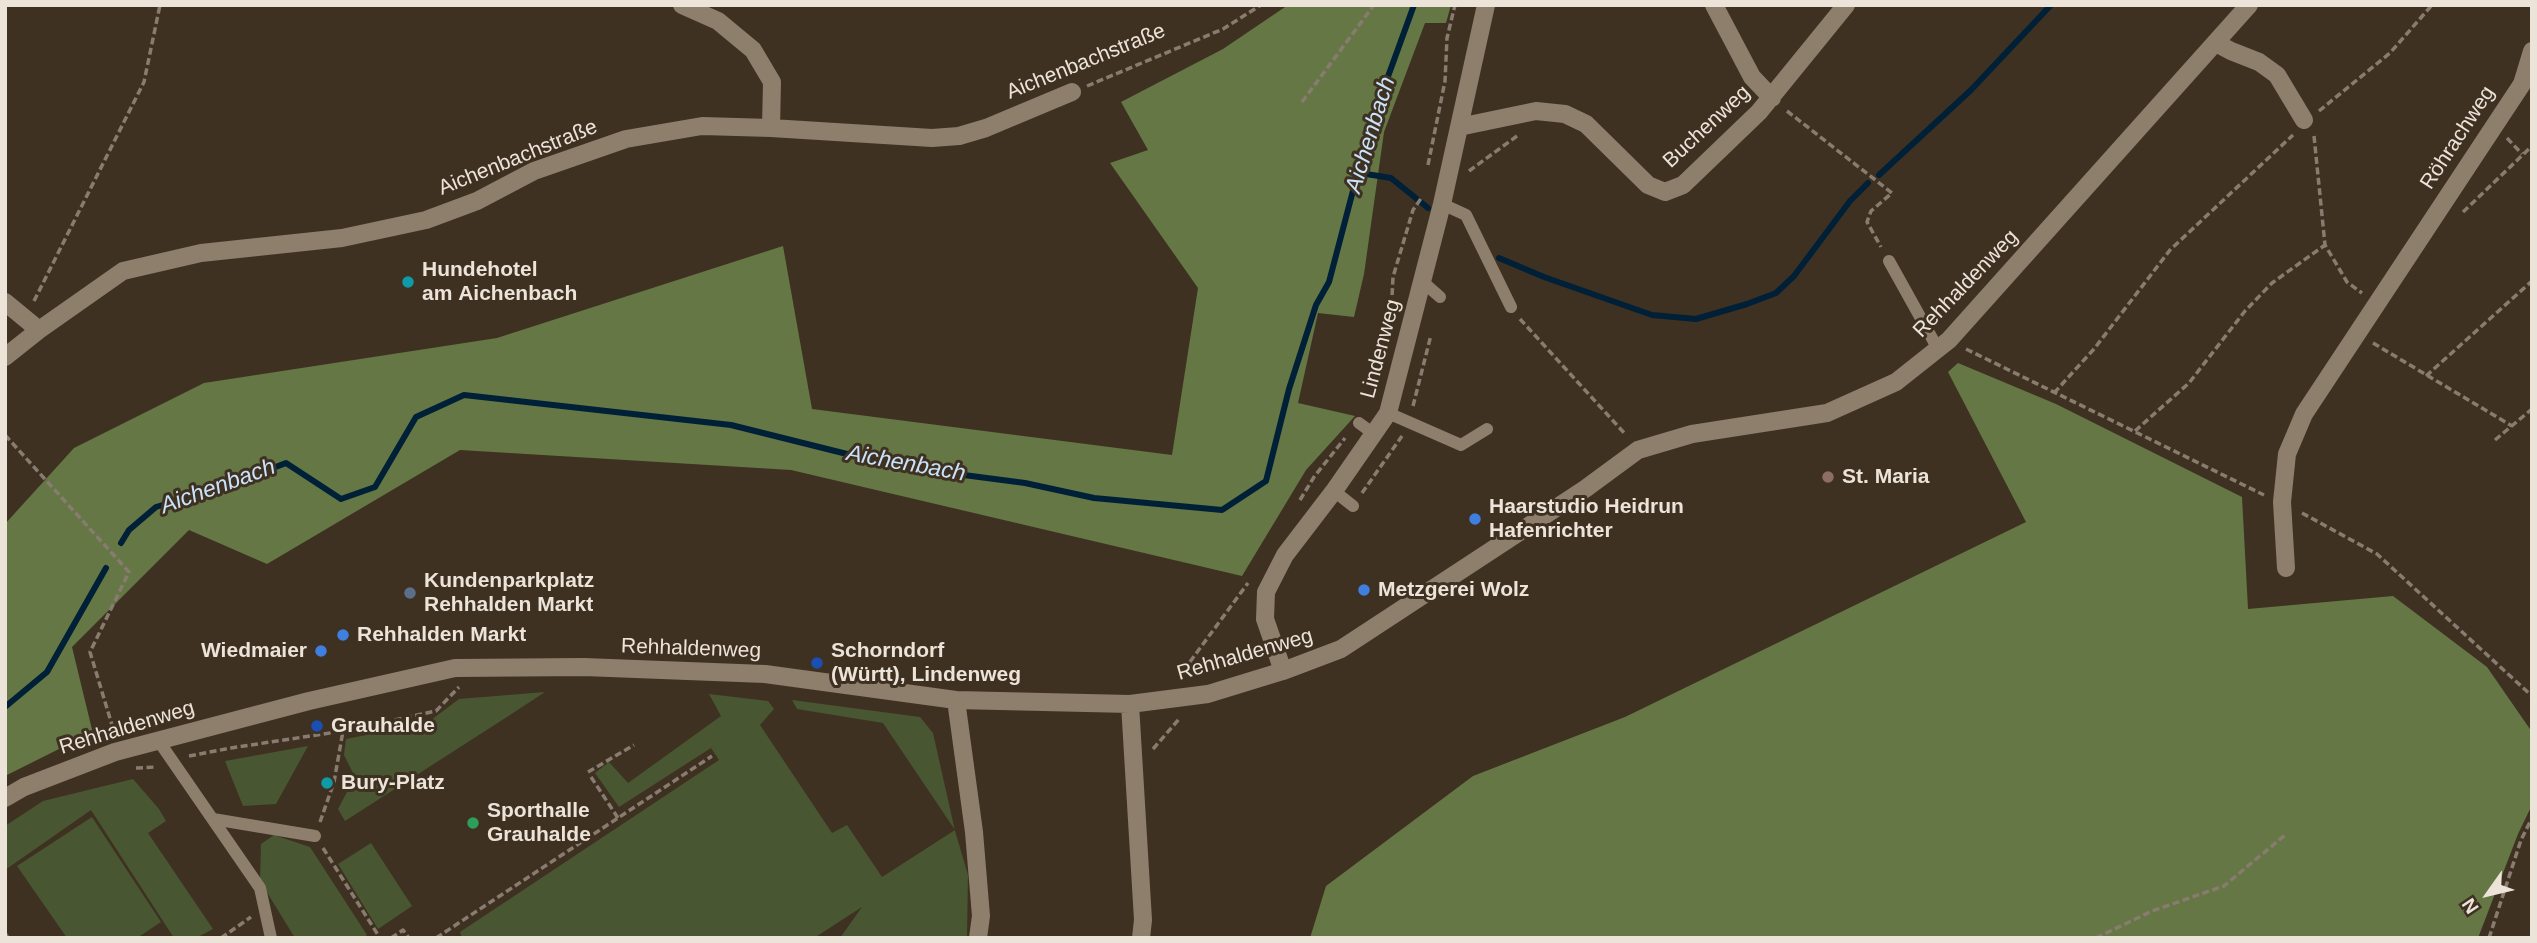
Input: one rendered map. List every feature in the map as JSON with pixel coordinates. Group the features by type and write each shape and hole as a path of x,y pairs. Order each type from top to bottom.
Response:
{"street":[{"path":"682,5 718,21 753,50 772,82 771,128"},
{"name":"Lindenweg","path":"1283,671 1265,619 1266,592 1285,555 1388,413 1442,204 1486,5"},
{"path":"1714,5 1752,77 1772,98"},
{"name":"Buchenweg","path":"1459,127 1536,111 1565,114 1586,124 1648,186 1665,192 1683,185 1772,98 1846,5"},
{"name":"Rehhaldenweg","path":"5,798 23,787 115,752 455,668 584,667 765,674 956,700 1130,704 1208,694 1283,671 1341,649 1585,489 1638,450 1692,434 1827,413 1896,382 1943,344 2249,5"},
{"path":"2216,43 2259,62 2277,75 2304,120"},
{"name":"Röhrachweg","path":"2286,568 2283,502 2287,454 2304,414 2522,83 2532,51"},
{"name":"Aichenbachstraße","path":"5,357 123,271 201,253 342,238 426,220 477,201 534,171 626,139 702,126 932,138 959,136 986,128 1072,92"},
{"path":"5,302 39,330"},
{"path":"956,700 974,832 981,916 978,938"},
{"path":"1130,704 1143,920 1141,938"}],"lane":[{"path":"1442,204 1466,215 1511,307"},
{"path":"1889,261 1943,344"},
{"path":"1423,282 1440,297"},
{"path":"1388,413 1461,445 1487,429"},
{"path":"1359,423 1374,435"},
{"path":"1334,491 1353,506"},
{"path":"158,740 261,888 271,938"},
{"path":"213,818 315,836"}],"path":[{"path":"24,316 37,297 144,82 160,5"},
{"name":"Aichenbachstraße","path":"1072,92 1223,29 1261,5"},
{"path":"1302,103 1374,5"},
{"path":"1427,171 1445,81 1447,38 1455,5"},
{"path":"2054,393 2094,349 2170,250 2288,140 2304,120 2322,109 2390,52 2432,5"},
{"path":"1772,98 1892,193 1871,211 1867,222 1889,261"},
{"path":"1450,166 1470,171 1520,134 1531,129 1536,111"},
{"path":"2304,120 2314,131 2325,245 2347,282 2376,302"},
{"name":"Röhrachweg","path":"2458,217 2532,146"},
{"path":"1390,328 1393,277 1413,210 1423,196"},
{"path":"2135,432 2189,383 2245,312 2272,283 2325,245"},
{"path":"2426,376 2532,281"},
{"path":"1511,307 1629,438"},
{"path":"2356,333 2512,426"},
{"path":"1943,344 2054,393 2257,492 2283,502 2377,554 2532,696"},
{"path":"2495,440 2532,409"},
{"path":"1294,510 1336,447 1359,423"},
{"path":"5,435 129,572 90,653 115,735 115,752 122,769 157,767 172,760 231,748 343,731 436,711 478,667"},
{"path":"1134,770 1181,717 1181,674 1253,575"},
{"path":"1181,674 1275,651"},
{"path":"343,731 334,782 315,836 380,938"},
{"path":"618,818 590,774 634,745"},
{"path":"436,938 712,756"},
{"path":"2489,938 2521,841 2532,818"},
{"path":"2095,938 2152,911 2224,886 2285,835"},
{"path":"221,938 256,913 266,911"},
{"path":"391,938 403,930 409,938"},
{"path":"5,933 8,938"}],"green space":[{"path":"1288,5 1451,5 1446,23 1425,23 1384,132 1364,274 1354,317 1318,313 1298,403 1355,416 1306,470 1242,576 791,470 460,450 267,564 189,530 72,647 95,742 67,745 5,776 5,524 74,448 204,383 497,338 783,246 812,409 1172,455 1198,288 1110,163 1148,150 1121,102 1223,49"},
{"path":"1958,363 2056,404 2242,497 2248,609 2393,596 2487,667 2532,732 2532,805 2478,938 1310,938 1326,886 1473,776 1625,717 2026,522 1948,372"},
{"path":"545,692 345,821 338,809 355,777 344,755 346,739 427,723 459,699"},
{"path":"709,694 768,701 774,709 760,725 832,833 847,825 882,877 955,830 968,875 967,938 840,938 862,907 814,938 462,938 460,932 719,760 711,748 619,807 595,773 609,762 628,783 721,716"},
{"path":"792,700 920,717 933,733 955,829 883,723 797,709"},
{"path":"308,746 276,804 243,806 225,761"},
{"path":"133,779 166,821 148,833 213,929 196,938 174,938 91,810 5,870 5,826 43,801"},
{"path":"92,817 161,922 137,938 67,938 17,866"},
{"path":"274,835 310,847 367,935 363,938 295,938 260,881 261,844"},
{"path":"371,843 412,906 378,929 338,864"}],"waterway":[{"name":"Aichenbach","path":"121,543 129,530 156,507 229,485 286,463 341,499 375,487 416,417 464,395 731,425 895,466 1025,483 1094,498 1222,510 1266,481 1289,389 1316,305 1329,282 1370,126 1414,5"},
{"path":"1879,175 1971,90 2051,5"},
{"path":"1360,173 1391,178 1428,208"},
{"path":"1499,258 1652,315 1696,319 1776,293 1794,276 1850,201 1868,183"},
{"name":"Aichenbach","path":"5,707 47,672 106,568"}],"place":[{"name":"Hundehotel am Aichenbach","path":"408,282"},
{"name":"St. Maria","path":"1828,477"},
{"name":"Haarstudio Heidrun Hafenrichter","path":"1475,519"},
{"name":"Metzgerei Wolz","path":"1364,590"},
{"name":"Kundenparkplatz Rehhalden Markt","path":"410,593"},
{"name":"Rehhalden Markt","path":"343,635"},
{"name":"Wiedmaier","path":"321,651"},
{"name":"Schorndorf (Württ), Lindenweg","path":"817,663"},
{"name":"Grauhalde","path":"317,726"},
{"name":"Bury-Platz","path":"327,783"},
{"name":"Sporthalle Grauhalde","path":"473,823"}]}
